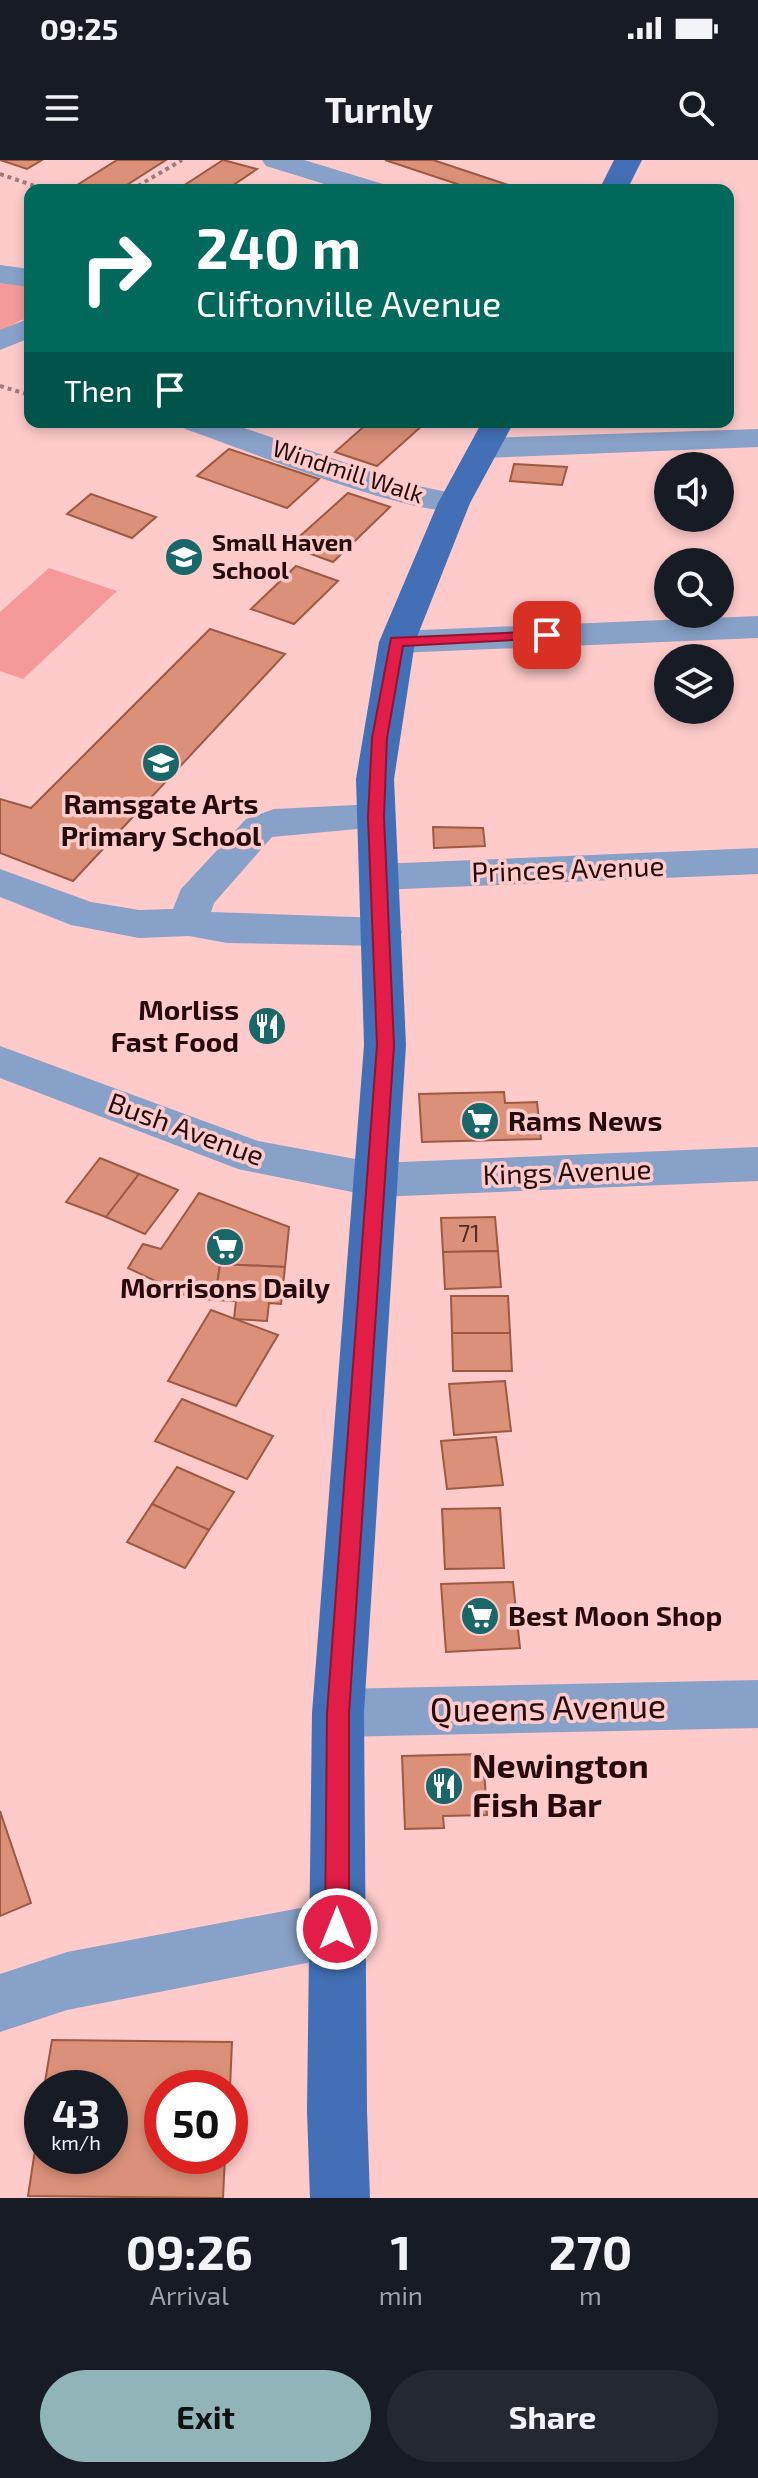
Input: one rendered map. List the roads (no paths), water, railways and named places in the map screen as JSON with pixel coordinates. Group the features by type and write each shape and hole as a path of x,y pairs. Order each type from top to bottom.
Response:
{"main road":[{"path":"616,184 628,160"},
{"path":"340,2198 338,1713 385,1045 376,817 380,738 397,642 454,503 492,435"}],"street":[{"path":"283,166 350,184"},
{"path":"0,274 24,277"},
{"path":"0,341 24,330"},
{"name":"Windmill Walk","path":"213,428 396,491 454,503"},
{"path":"492,435 758,438"},
{"path":"397,642 758,627"},
{"path":"189,922 195,899 259,828 274,822 376,817"},
{"name":"Princes Avenue","path":"378,877 758,861"},
{"path":"0,882 85,915 139,924 189,922 227,929 382,932"},
{"name":"Bush Avenue","path":"0,1061 253,1157 377,1180"},
{"name":"Kings Avenue","path":"377,1180 758,1164"},
{"name":"Queens Avenue","path":"338,1713 758,1704"},
{"path":"0,2003 67,1981 337,1929"}],"place":[{"name":"Small Haven School","path":"184,557"},
{"name":"Ramsgate Arts Primary School","path":"161,763"},
{"name":"Morliss Fast Food","path":"267,1026"},
{"name":"Rams News","path":"480,1121"},
{"name":"Morrisons Daily","path":"225,1247"},
{"name":"Best Moon Shop","path":"480,1616"},
{"name":"Newington Fish Bar","path":"444,1786"}]}
